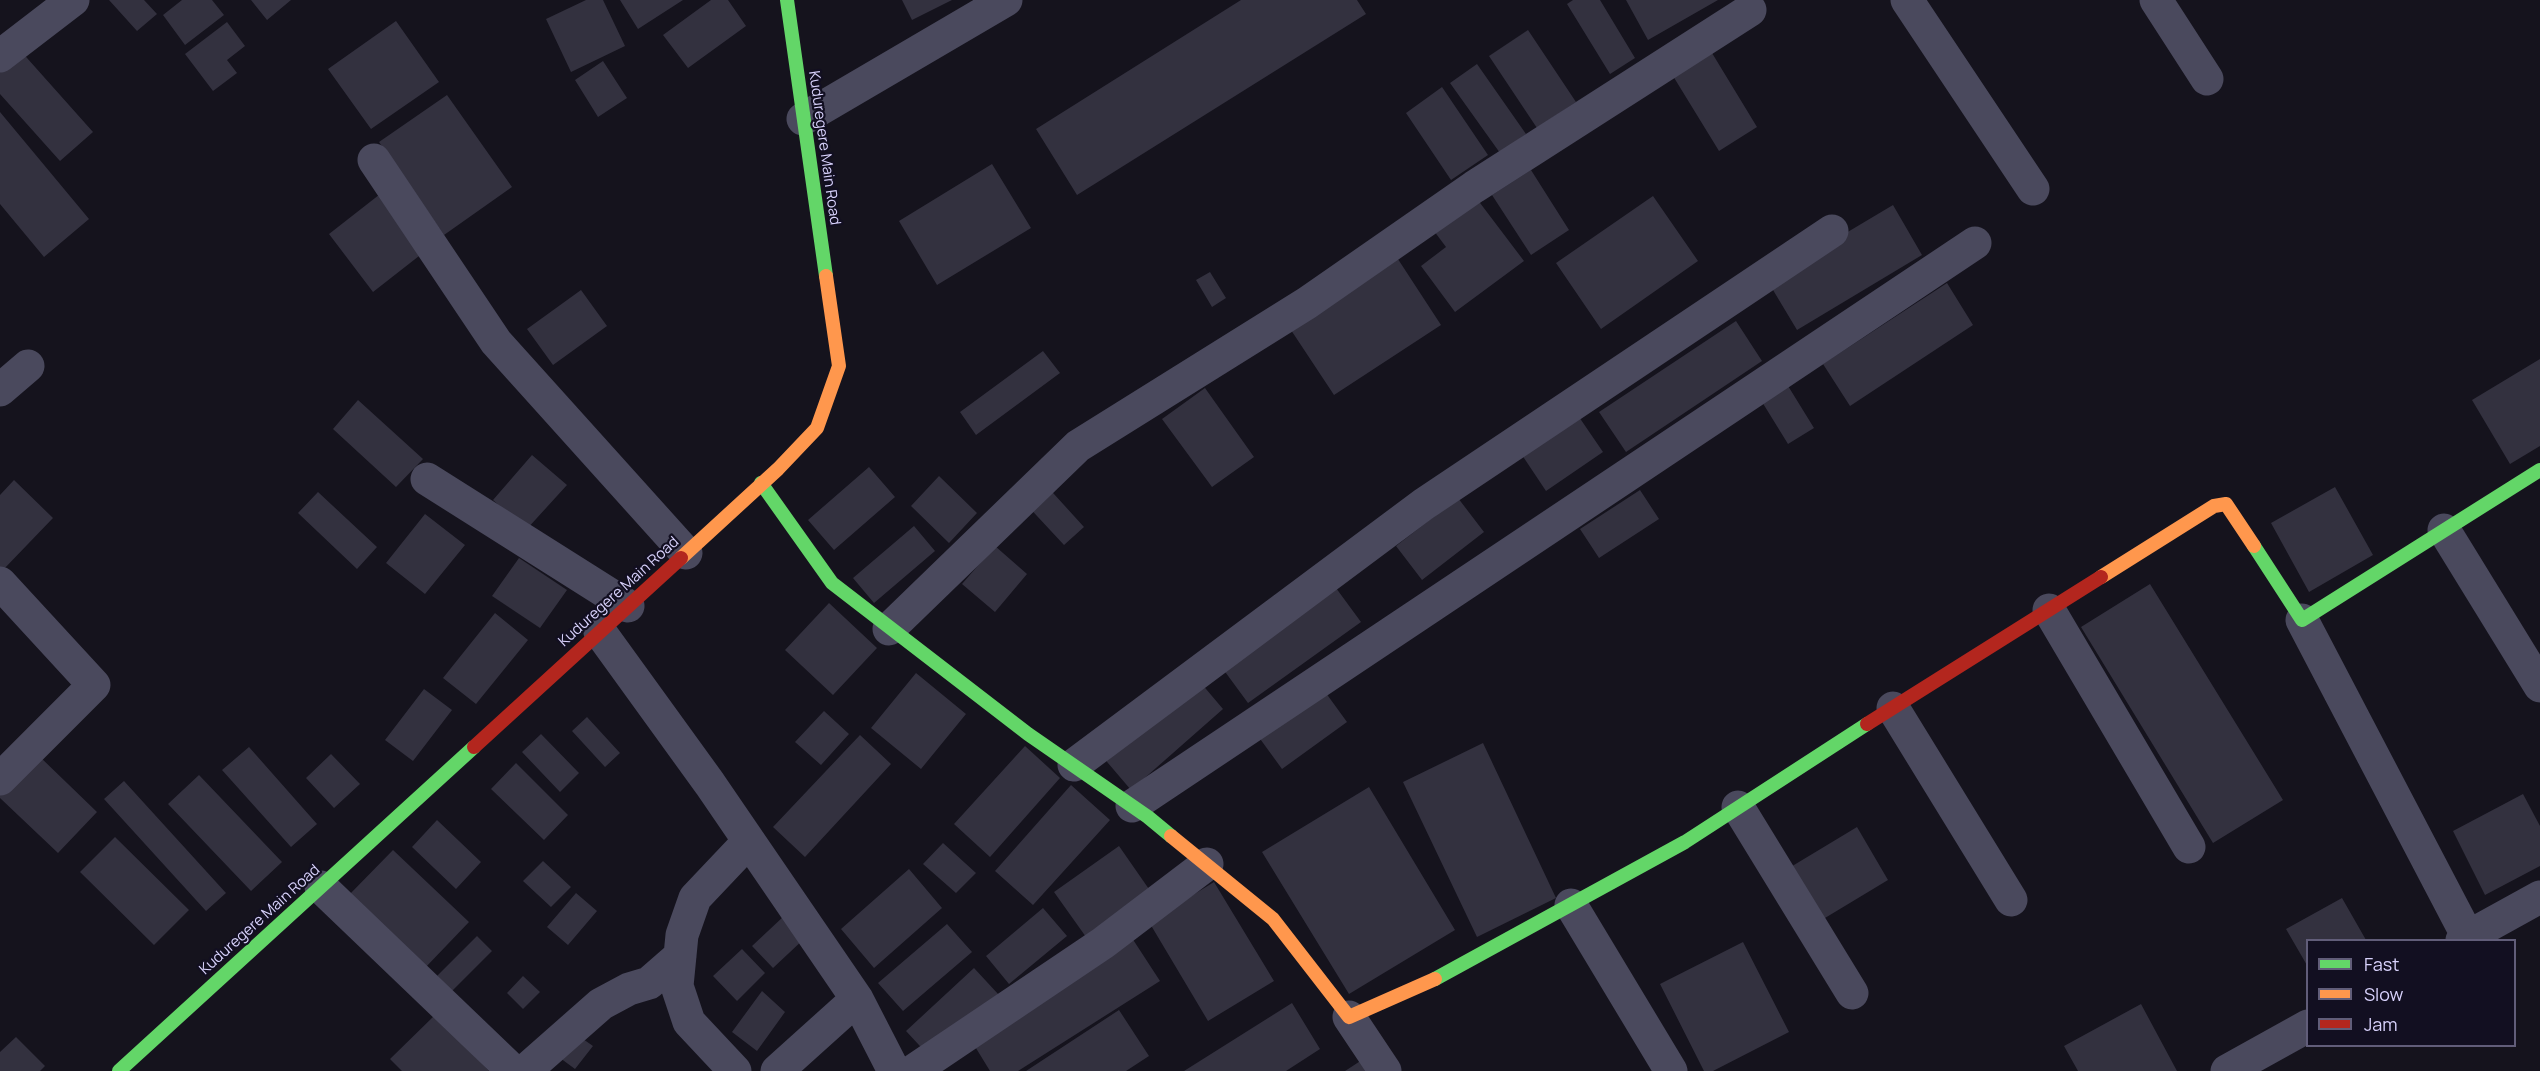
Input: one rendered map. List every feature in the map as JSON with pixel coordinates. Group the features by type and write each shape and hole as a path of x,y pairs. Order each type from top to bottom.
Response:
{"street":[{"path":"0,56 73,0"},
{"name":"Kuduregere Main Road","path":"119,1071 686,553 817,428 839,366 787,0"},
{"path":"803,119 1006,0"},
{"path":"1907,0 2033,189"},
{"path":"2156,0 2207,80"},
{"path":"889,629 1078,446 1307,303 1474,188 1750,10"},
{"path":"374,160 496,342 686,553"},
{"path":"1074,765 1424,504 1832,231"},
{"path":"1132,806 1975,243"},
{"path":"0,390 28,366"},
{"path":"2302,620 2540,470"},
{"path":"427,479 628,606"},
{"path":"761,483 832,583 1028,734 1132,806 1273,919 1349,1017 1385,1071"},
{"path":"1349,1017 1443,976 1684,842 2214,506 2226,504 2302,620 2465,939 2540,897"},
{"path":"2444,530 2540,686"},
{"path":"0,583 94,685 0,779"},
{"path":"2049,610 2189,847"},
{"path":"600,632 749,841 857,999 894,1071"},
{"path":"1893,708 2011,900"},
{"path":"1738,807 1852,993"},
{"path":"735,1071 689,1022 677,987 682,935 695,898 749,841"},
{"path":"913,1071 1103,943 1207,864"},
{"path":"321,886 513,1071"},
{"path":"1571,905 1671,1071"},
{"path":"525,1071 601,1004 629,989 649,983 680,956"},
{"path":"777,1071 857,999"},
{"path":"2227,1071 2306,1027"}],"building":[{"path":"109,0 144,0 157,14 137,31"},
{"path":"182,0 212,0 224,15 185,45 163,15"},
{"path":"251,0 291,0 267,20"},
{"path":"586,0 603,0 625,46 571,72 546,19"},
{"path":"620,0 683,0 638,29"},
{"path":"711,0 728,0 746,26 688,68 663,35"},
{"path":"902,0 952,0 912,20"},
{"path":"1241,0 1357,0 1366,14 1077,195 1036,129"},
{"path":"1573,0 1600,0 1635,58 1610,74 1567,4"},
{"path":"1626,0 1718,0 1648,40"},
{"path":"396,21 439,82 371,129 328,69"},
{"path":"227,22 245,46 227,60 237,73 213,91 185,54"},
{"path":"1528,30 1576,102 1537,128 1489,56"},
{"path":"19,49 93,132 60,161 0,94 0,66"},
{"path":"1712,53 1757,127 1719,151 1673,76"},
{"path":"603,61 627,98 598,117 575,80"},
{"path":"1477,64 1526,134 1500,153 1450,83"},
{"path":"1442,87 1488,155 1451,180 1406,113"},
{"path":"447,95 512,187 444,235 379,142"},
{"path":"0,112 89,219 44,257 0,204"},
{"path":"992,164 1031,228 937,285 899,221"},
{"path":"1531,170 1569,230 1531,255 1492,195"},
{"path":"384,191 428,249 373,292 329,234"},
{"path":"1471,191 1524,261 1455,312 1421,266 1446,247 1428,223"},
{"path":"1653,196 1698,261 1601,329 1556,263"},
{"path":"1893,205 1922,255 1797,330 1767,280"},
{"path":"1394,253 1441,325 1334,395 1287,324"},
{"path":"1210,272 1226,298 1212,307 1196,280"},
{"path":"1947,283 1973,325 1850,406 1823,364"},
{"path":"581,290 607,326 553,365 527,329"},
{"path":"1736,321 1762,361 1626,452 1599,412"},
{"path":"1043,351 1060,373 976,435 960,412"},
{"path":"2540,359 2540,446 2510,464 2472,400"},
{"path":"1785,381 1814,428 1788,444 1759,397"},
{"path":"1205,388 1254,457 1212,487 1162,419"},
{"path":"358,400 423,459 396,487 333,429"},
{"path":"1577,414 1603,452 1546,491 1520,452"},
{"path":"532,455 567,485 526,530 493,500"},
{"path":"869,467 895,497 834,550 808,520"},
{"path":"939,476 977,513 949,543 911,506"},
{"path":"14,480 53,518 2,571 0,569 0,495"},
{"path":"1044,483 1084,527 1064,545 1024,502"},
{"path":"2335,487 2373,555 2309,592 2271,523"},
{"path":"1640,490 1659,519 1599,558 1580,529"},
{"path":"318,492 377,547 357,569 298,513"},
{"path":"1458,498 1484,532 1422,580 1396,546"},
{"path":"425,514 465,545 425,594 386,563"},
{"path":"914,526 935,551 874,603 853,578"},
{"path":"995,546 1027,574 995,612 962,584"},
{"path":"519,558 567,590 540,628 492,596"},
{"path":"2150,584 2283,800 2213,843 2081,627"},
{"path":"1336,588 1361,622 1248,703 1223,669"},
{"path":"829,603 877,648 833,695 785,650"},
{"path":"495,613 528,640 476,704 443,678"},
{"path":"916,673 966,714 921,769 871,728"},
{"path":"1195,676 1223,709 1131,790 1102,756"},
{"path":"424,689 452,710 413,761 385,740"},
{"path":"1323,689 1347,722 1282,769 1258,736"},
{"path":"824,711 849,734 821,765 795,742"},
{"path":"587,717 620,753 605,767 572,731"},
{"path":"541,734 579,773 560,792 522,752"},
{"path":"860,735 891,764 805,857 773,827"},
{"path":"1483,743 1556,898 1477,937 1403,782"},
{"path":"1025,746 1060,778 990,857 954,824"},
{"path":"249,747 317,824 291,847 222,770"},
{"path":"331,754 360,784 334,808 306,778"},
{"path":"38,755 97,812 58,853 0,798 0,794"},
{"path":"516,763 568,815 544,840 491,789"},
{"path":"199,775 282,862 251,891 168,804"},
{"path":"124,781 226,893 206,911 104,799"},
{"path":"1071,785 1110,820 1033,905 995,871"},
{"path":"1369,787 1455,930 1349,994 1262,852"},
{"path":"2523,794 2540,826 2540,866 2485,895 2453,831"},
{"path":"437,820 481,862 456,889 412,847"},
{"path":"1857,827 1888,880 1820,921 1789,868"},
{"path":"115,837 189,910 154,945 80,872"},
{"path":"943,843 976,873 956,893 923,864"},
{"path":"1119,846 1151,892 1086,937 1054,892"},
{"path":"393,850 469,922 424,969 348,896"},
{"path":"543,861 571,887 551,907 523,881"},
{"path":"909,869 942,908 874,968 841,929"},
{"path":"1214,882 1274,981 1208,1021 1149,922"},
{"path":"576,893 597,911 568,945 547,927"},
{"path":"2342,898 2365,939 2306,939 2306,964 2286,929"},
{"path":"1043,908 1067,936 1009,984 986,956"},
{"path":"784,916 805,938 773,968 752,946"},
{"path":"947,924 972,952 903,1011 878,983"},
{"path":"477,936 492,951 450,993 435,978"},
{"path":"1132,938 1160,981 1018,1071 990,1071 971,1040"},
{"path":"1743,942 1789,1032 1713,1071 1704,1071 1660,984"},
{"path":"742,949 765,973 737,1001 713,976"},
{"path":"974,968 999,995 931,1058 906,1031"},
{"path":"523,976 540,992 523,1009 507,993"},
{"path":"762,991 785,1012 757,1051 732,1032"},
{"path":"1292,1003 1320,1049 1286,1071 1184,1071"},
{"path":"2141,1004 2177,1071 2078,1071 2064,1046"},
{"path":"1119,1010 1149,1056 1126,1071 1026,1071"},
{"path":"435,1015 489,1071 402,1071 390,1059"},
{"path":"573,1032 593,1046 575,1069 556,1055"},
{"path":"16,1037 45,1066 40,1071 0,1071 0,1052"},
{"path":"1365,1058 1374,1071 1345,1071"}],"traffic: fast":[{"path":"787,0 826,276"},
{"path":"2254,546 2302,620 2540,470"},
{"path":"761,483 832,583 1028,734 1148,817 1171,836"},
{"path":"1435,979 1685,842 1867,724"},
{"path":"119,1071 474,747"}],"traffic: slow":[{"path":"681,558 778,469 817,428 839,366 826,276"},
{"path":"2101,577 2214,506 2226,504 2254,546"},
{"path":"1171,836 1273,919 1349,1017 1435,979"}],"traffic: jam":[{"path":"474,747 681,558"},
{"path":"1867,724 2101,577"}]}
